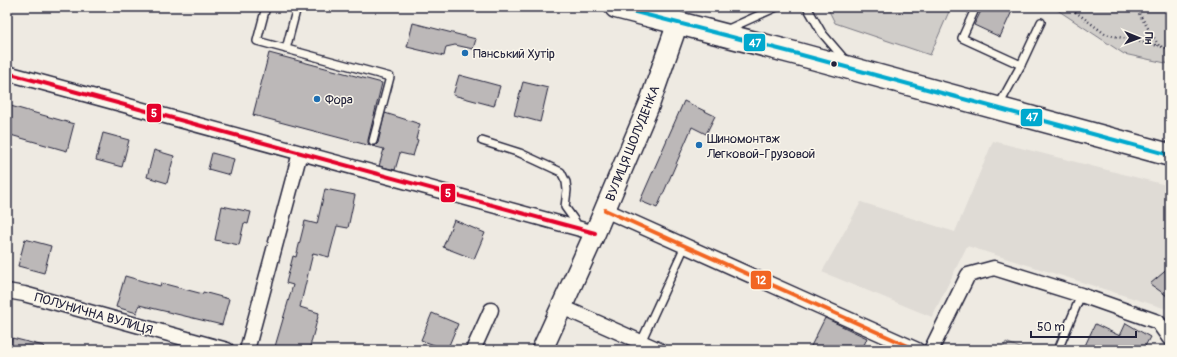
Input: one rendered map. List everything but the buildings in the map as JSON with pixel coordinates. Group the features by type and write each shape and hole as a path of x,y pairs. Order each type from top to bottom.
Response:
{"main road":[{"path":"616,7 639,10 678,22 1170,155"},
{"name":"ВУЛИЦЯ ШОЛУДЕНКА","path":"542,350 562,307 586,231 605,210 649,105 678,22"}],"street":[{"path":"7,73 586,231"},
{"path":"247,350 300,153"},
{"path":"605,210 918,350"},
{"path":"931,350 968,275 994,268 1081,295 1158,322 1170,339"},
{"name":"ПОЛУНИЧНА ВУЛИЦЯ","path":"7,291 24,294 227,350"},
{"path":"562,307 659,350"},
{"path":"473,350 491,310"}],"lane":[{"path":"266,7 257,42 390,77 373,140"},
{"path":"286,49 297,7"},
{"path":"719,33 777,7"},
{"path":"807,7 822,33 853,69"},
{"path":"976,7 962,38 1021,65"},
{"path":"997,109 1021,65 1041,22"},
{"path":"482,141 520,153 561,172 566,182 567,190 565,207 575,221 586,231"},
{"path":"642,342 685,246"},
{"path":"1058,350 1081,295"}],"path":[{"path":"1069,7 1105,34 1170,49"},
{"path":"1135,7 1159,46"}],"shaded area":[{"path":"827,7 951,7 930,55 835,23"},
{"path":"1053,7 1170,7 1170,64 1124,54"},
{"path":"993,141 1170,186 1170,310 967,246 932,317 822,272 861,202 955,232"},
{"path":"1006,342 1025,350 1002,350"}],"transit line":[{"name":"47","path":"616,7 798,54 1170,155"},
{"name":"5","path":"7,73 595,233"},
{"name":"12","path":"605,210 917,350"}],"place":[{"name":"Панський Хутір","path":"465,53"},
{"name":"Фора","path":"317,99"},
{"name":"Шиномонтаж Легковой-Грузовой","path":"699,145"}]}
